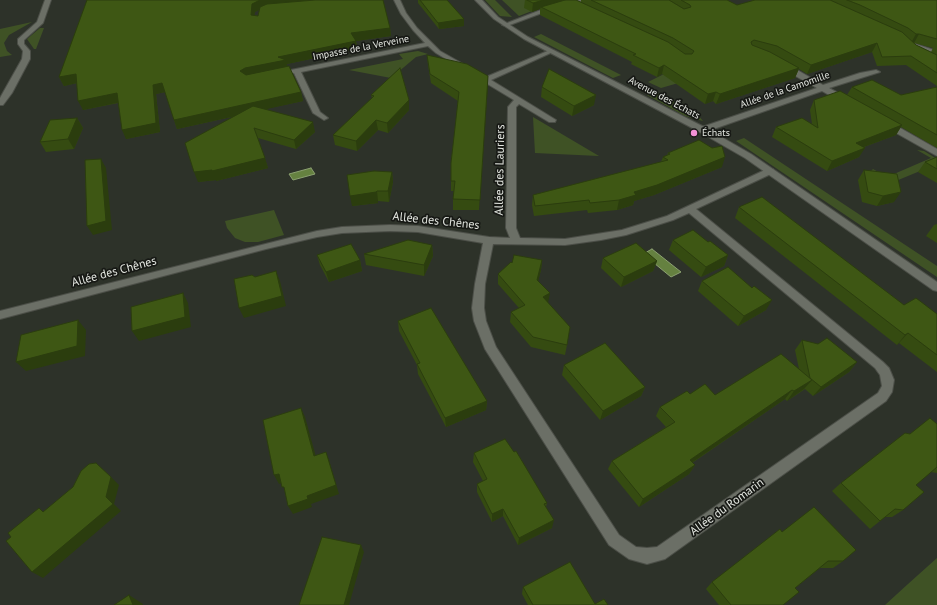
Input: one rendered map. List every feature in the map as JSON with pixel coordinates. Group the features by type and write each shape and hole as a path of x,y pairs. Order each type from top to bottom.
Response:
{"street":[{"path":"0,103 8,93 26,59 27,51 21,44 20,40 40,24 48,0"},
{"path":"397,0 408,21 438,52 552,120"},
{"name":"Avenue des Échats","path":"478,0 488,12 505,25 748,156 937,287"},
{"path":"505,25 548,9 584,0"},
{"path":"571,3 579,7"},
{"path":"927,58 914,52 905,42 937,53"},
{"name":"Impasse de la Verveine","path":"269,76 429,44"},
{"path":"486,80 552,51"},
{"path":"777,61 852,104"},
{"path":"297,71 317,112 324,118"},
{"name":"Allée de la Camomille","path":"702,130 860,75 876,72"},
{"name":"Allée des Lauriers","path":"516,241 511,228 512,107 518,100"},
{"path":"880,120 937,153"},
{"name":"Allée des Chênes","path":"0,315 266,246 317,234 342,230 390,228 443,232 489,240 516,241 559,242 601,237 646,226 690,209 770,171"},
{"name":"Allée du Romarin","path":"489,240 480,284 478,308 482,328 491,349 614,540 634,554 647,556 660,554 882,397 888,386 888,380 885,372 879,364 690,209"}],"shaded area":[{"path":"485,0 495,0 512,17 500,16"},
{"path":"502,0 528,0 537,9 519,16"},
{"path":"32,22 9,35 4,43 7,51 12,55 0,57 0,29"},
{"path":"40,28 44,28 36,49 34,49 27,39"},
{"path":"541,34 621,75 613,78 534,37"},
{"path":"418,51 428,54 416,57 391,78 349,70 403,59 399,54"},
{"path":"678,67 699,77 661,88 648,82"},
{"path":"654,91 696,113 703,121 685,116 647,95"},
{"path":"533,117 599,156 535,153"},
{"path":"744,138 937,266 937,277 736,141"},
{"path":"917,150 924,151 937,159 937,164 891,183 871,171 873,169 887,177 931,158"},
{"path":"311,168 315,174 293,180 289,174"},
{"path":"274,210 284,235 258,242 245,242 235,238 227,228 225,221"},
{"path":"652,249 681,272 671,277 643,254"},
{"path":"937,558 937,605 885,605 908,584"}],"building":[{"path":"87,0 260,0 252,4 251,15 258,16 260,7 267,4 315,0 383,0 390,28 351,33 356,41 278,57 286,60 245,68 240,71 246,75 289,66 301,92 174,120 162,83 153,85 156,123 122,130 117,93 78,101 76,74 59,77"},
{"path":"420,0 447,0 464,19 438,23"},
{"path":"527,0 544,0 533,3"},
{"path":"565,0 576,0 668,42 685,54 692,54 694,51 673,38 591,0 669,0 684,9 691,7 681,0 727,0 737,5 755,0 830,0 902,32 916,45 937,55 937,73 911,56 882,57 877,43 811,65 777,46 754,40 751,42 752,45 770,52 799,68 720,94 716,92 708,94 664,65 659,68 633,55 636,54 541,7"},
{"path":"847,0 937,0 937,39 916,34 908,28"},
{"path":"427,55 467,64 488,76 480,200 453,199 455,181 451,181 451,163 459,92 430,74"},
{"path":"400,68 409,100 387,123 376,120 356,141 333,135 374,96 371,95"},
{"path":"549,69 596,95 574,106 542,87"},
{"path":"872,80 901,95 937,87 937,135 852,87"},
{"path":"840,91 902,125 856,143 865,148 832,161 776,127 802,118 818,128 814,100"},
{"path":"253,106 313,122 294,140 254,128 265,158 212,171 194,172 185,143"},
{"path":"77,118 68,139 40,142 50,120"},
{"path":"699,140 712,148 722,146 725,157 657,185 634,192 636,195 619,200 590,203 589,200 535,206 533,195 668,160 663,157 670,154 668,153"},
{"path":"937,157 937,169 925,162"},
{"path":"101,159 106,221 87,226 85,160"},
{"path":"864,170 897,174 901,192 883,196 868,192"},
{"path":"374,171 392,172 388,191 377,191 350,196 347,175"},
{"path":"762,197 904,305 916,298 937,314 937,355 908,333 905,335 739,207"},
{"path":"693,230 728,255 706,267 673,240"},
{"path":"408,240 432,245 424,265 364,254"},
{"path":"636,243 657,261 624,277 603,258"},
{"path":"351,244 360,260 326,272 317,255"},
{"path":"514,255 542,260 537,280 550,293 543,297 570,327 567,345 533,337 511,312 525,305 498,274 511,262 512,263"},
{"path":"728,267 752,288 754,286 772,300 744,316 702,281"},
{"path":"276,271 282,296 239,308 234,279 252,275 255,277"},
{"path":"183,293 185,317 132,331 131,307"},
{"path":"431,308 487,401 445,418 417,364 420,363 398,321"},
{"path":"78,320 77,346 16,362 21,335"},
{"path":"827,338 857,362 821,387 810,378 802,340 818,344"},
{"path":"605,343 645,387 603,411 564,365"},
{"path":"781,354 812,380 794,391 792,390 690,460 695,465 643,499 612,461 675,422 660,407 687,391 690,394 705,384 715,395"},
{"path":"301,408 314,456 326,452 336,485 307,496 308,499 288,506 284,487 282,487 279,474 274,475 263,420"},
{"path":"930,418 937,424 937,467 916,485 924,492 903,510 895,509 880,521 841,483 905,433 910,434"},
{"path":"505,439 514,452 516,451 547,503 544,504 554,520 519,538 503,509 492,514 477,484 487,479 474,453"},
{"path":"96,463 111,477 106,497 113,504 32,572 6,541 11,537 8,533 39,508 43,512 73,487 81,471 89,464"},
{"path":"814,507 856,550 843,561 828,561 795,588 799,592 783,605 731,605 712,582 780,529 782,532"},
{"path":"322,537 361,545 344,605 299,605"},
{"path":"570,562 595,604 604,599 608,605 533,605 523,587"},
{"path":"129,595 133,605 114,605"}],"place":[{"name":"Échats","path":"694,133"}]}
